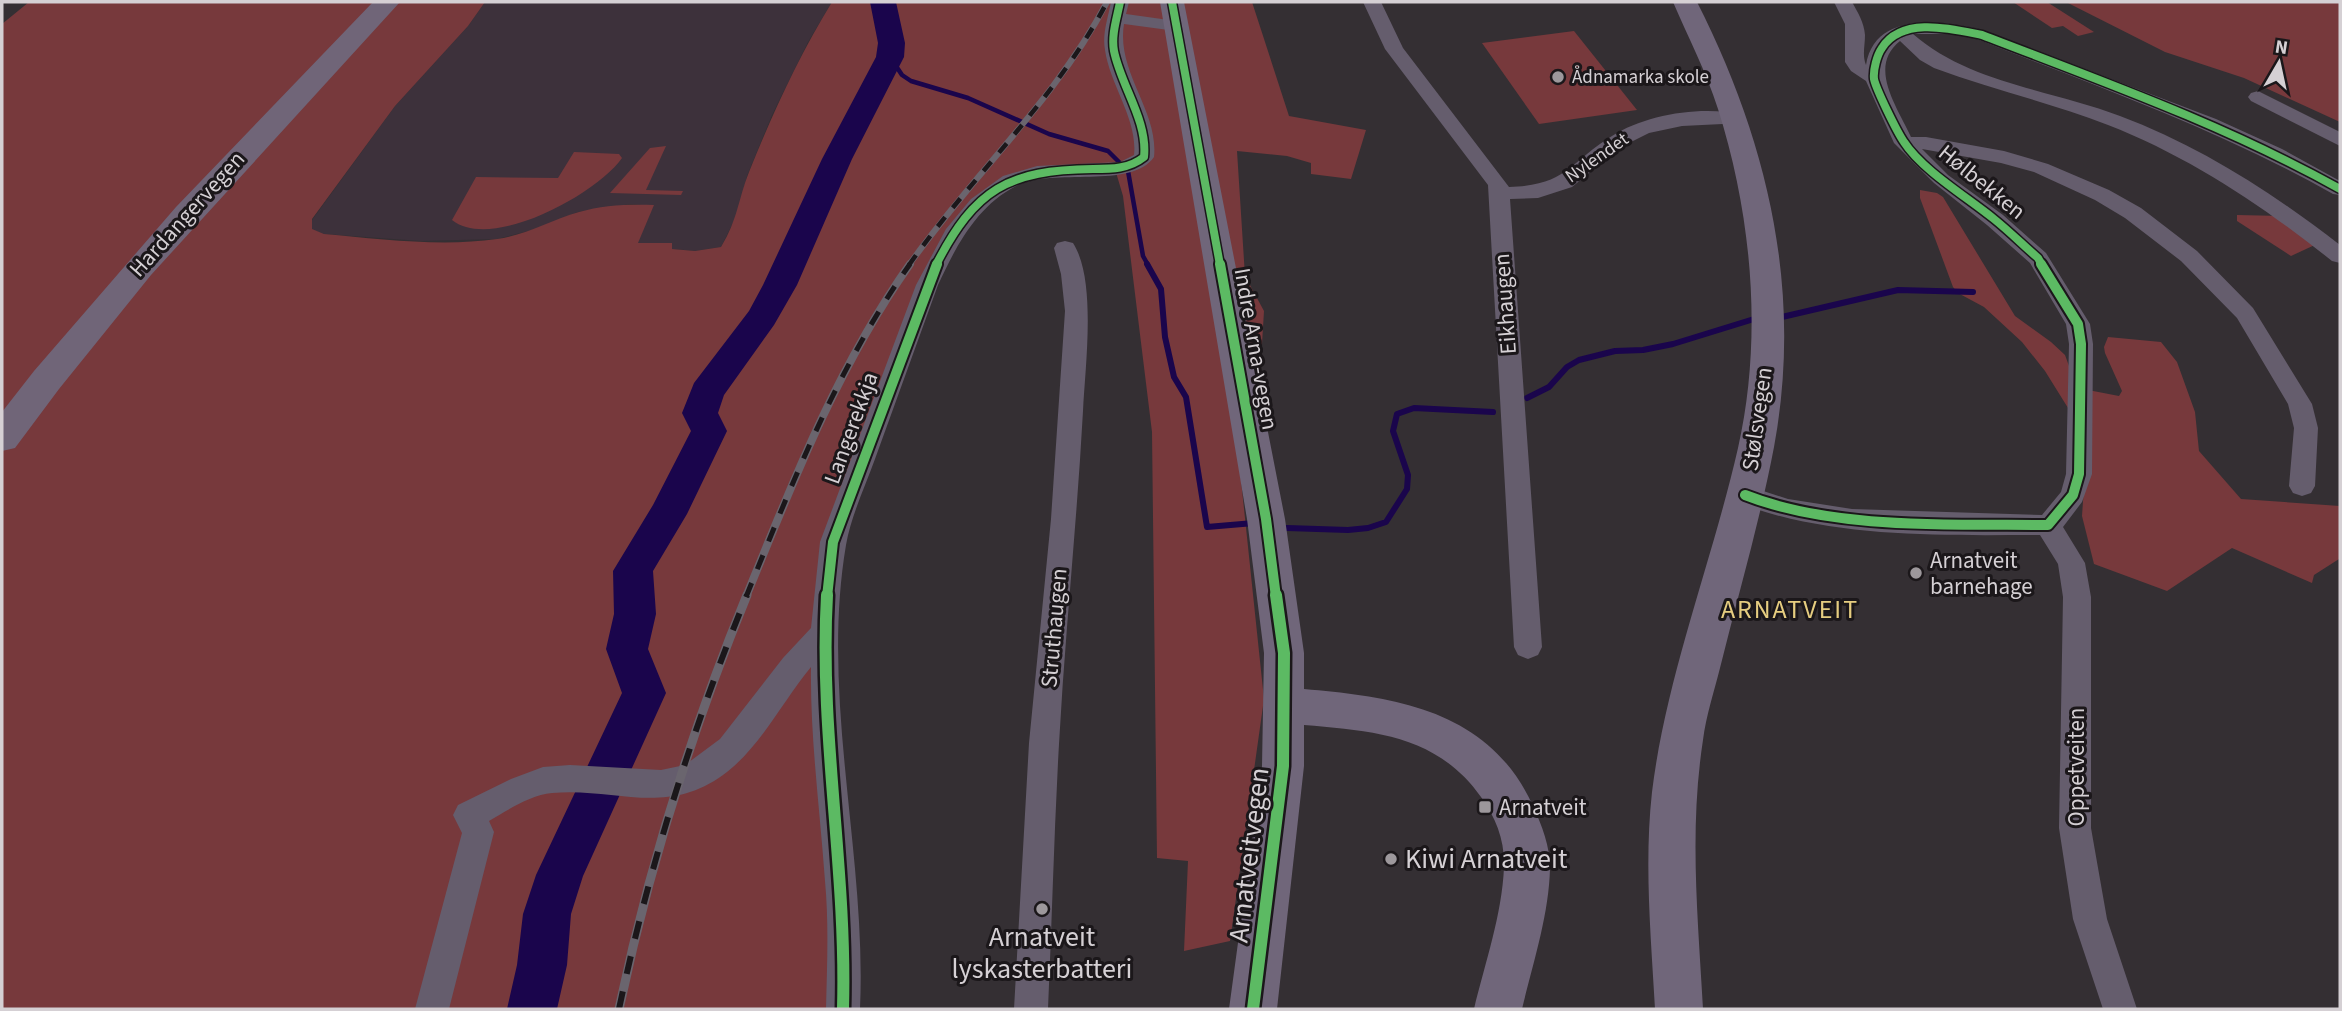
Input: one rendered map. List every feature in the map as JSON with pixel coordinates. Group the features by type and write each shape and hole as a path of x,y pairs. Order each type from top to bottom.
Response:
{"main road":[{"name":"Hardangervegen","path":"2,438 84,331 175,225 387,2"}],"street":[{"name":"Eikhaugen","path":"1372,2 1394,48 1488,170 1499,192 1528,647"},
{"name":"Stølsvegen","path":"1679,1009 1672,905 1674,793 1682,737 1745,495 1763,412 1766,295 1759,213 1736,119 1715,65 1685,2"},
{"name":"Hølbekken","path":"1843,2 1855,24 1854,64 1874,78 1904,143 1927,167 2011,232 2038,258 2078,324 2081,344 2079,474 2073,495 2048,525"},
{"path":"1119,10 1174,14"},
{"name":"Langerekkja","path":"843,1009 844,932 828,752 825,633 833,542 927,285 946,245 969,213 1002,185 1016,179 1043,171 1115,169 1134,164 1144,157 1145,139 1121,79 1114,53 1113,33 1119,10"},
{"name":"Indre Arna-vegen","path":"1174,14 1276,582 1284,653 1285,706"},
{"path":"1874,78 1877,57 1883,45 1900,33 1920,27 1938,27 1982,35 2209,122 2276,153 2340,190"},
{"path":"1900,33 1941,64 2112,120 2176,150 2252,191 2340,256"},
{"path":"2258,97 2340,140"},
{"name":"Nylendet","path":"1499,192 1542,191 1556,186 1572,178 1611,145 1650,127 1704,118 1736,119"},
{"name":"Hølbekken","path":"1904,143 1926,143 2004,157 2041,168 2102,195 2133,213 2189,256 2245,313 2300,404 2305,428 2302,486"},
{"name":"Struthaugen","path":"1031,1009 1044,743 1064,519 1076,311 1074,283 1065,248"},
{"path":"1745,495 1777,508 1820,517 2048,525"},
{"name":"Oppetveiten","path":"2048,525 2071,563 2077,597 2075,828 2080,869 2090,919 2120,1009"},
{"path":"432,1009 478,832 469,815 550,779 625,785 677,781 696,775 714,763 749,724 806,648 825,633"},
{"path":"1285,706 1383,716 1418,725 1456,741 1489,772 1518,820 1527,866 1524,894 1498,1009"},
{"name":"Arnatveitvegen","path":"1253,1009 1283,766 1285,706"}],"shaded area":[{"path":"29,2 485,2 468,26 395,106 312,219 312,229 324,234 388,240 476,241 518,234 588,210 616,205 654,205 638,243 672,243 672,249 695,251 721,247 727,237 749,172 777,106 832,2 1252,2 1289,116 1366,130 1351,179 1311,174 1311,163 1287,156 1237,151 1245,276 1264,311 1259,393 1233,404 1264,699 1230,941 1184,951 1188,861 1157,858 1152,432 1123,196 1115,169 1028,174 956,229 833,542 845,944 843,1009 2,1009 2,24"},
{"path":"485,2 832,2 808,42 772,115 747,176 739,211 721,247 695,251 672,249 671,243 637,243 653,206 631,204 578,212 536,229 497,239 421,241 324,234 312,230 312,220 395,106 468,26"},
{"path":"2013,2 2047,2 2094,32 2078,36 2063,26 2052,28"},
{"path":"2066,2 2340,2 2340,122 2244,78 2165,52"},
{"name":"Ådnamarka skole","path":"1574,31 1637,110 1539,124 1482,43"},
{"path":"666,146 646,190 683,191 681,195 610,193 650,148"},
{"path":"574,152 619,154 622,158 591,187 543,214 517,224 492,229 470,228 452,220 476,177 558,178"},
{"path":"1920,190 1943,197 2015,316 2065,355 2073,377 2088,390 2119,396 2122,391 2105,353 2108,337 2161,342 2177,362 2195,412 2199,451 2241,499 2340,506 2339,559 2314,575 2312,583 2232,548 2167,591 2094,564 2082,516 2084,487 2078,424 2045,371 2022,342 1984,307 1958,293 1953,287 1920,198"},
{"path":"2237,215 2283,216 2319,243 2291,256 2237,221"}],"waterway":[{"path":"532,1009 542,965 547,914 560,875 644,693 627,649 635,614 633,571 668,514 709,431 700,413 707,392 762,317 780,285 837,159 890,57 891,43 883,2"},
{"path":"890,57 902,75 911,81 968,98 1049,134 1108,151 1128,171 1143,256 1148,265"},
{"path":"1147,264 1161,289 1165,337 1174,377 1186,397 1207,527 1254,523"},
{"path":"1782,317 1898,290 1973,292"},
{"path":"1527,398 1549,387 1567,367 1579,360 1615,351 1643,350 1673,344 1754,319"},
{"path":"1287,528 1348,530 1368,528 1386,522 1407,489 1408,475 1393,431 1397,414 1414,408 1493,412"}],"railway":[{"path":"909,265 959,200 1039,105 1086,38 1107,2"},
{"path":"746,597 800,468 839,384 884,303 910,264"},
{"path":"619,1009 658,851 690,747 747,595"}],"cycle path":[{"path":"843,1009 845,944 842,883 825,699 825,633 833,542 927,285 944,250 966,218 994,191 1029,174 1053,170 1120,168 1144,157 1145,149 1139,122 1113,45 1120,2"},
{"path":"1172,2 1266,519 1284,653 1283,766 1253,1009"},
{"path":"1745,495 1788,509 1830,517 2048,525 2073,495 2079,474 2081,344 2078,324 2038,258 1995,220 1941,179 1904,143 1874,78 1877,57 1883,45 1900,32 1920,27 1954,29 1982,35 2209,123 2275,153 2340,189"}],"place":[{"name":"Ådnamarka skole","path":"1558,77"},
{"name":"Arnatveit barnehage","path":"1916,573"},
{"name":"Arnatveit","path":"1485,807"},
{"name":"Kiwi Arnatveit","path":"1391,859"},
{"name":"Arnatveit lyskasterbatteri","path":"1042,909"}],"district":[{"name":"ARNATVEIT","path":"1790,609"}]}
